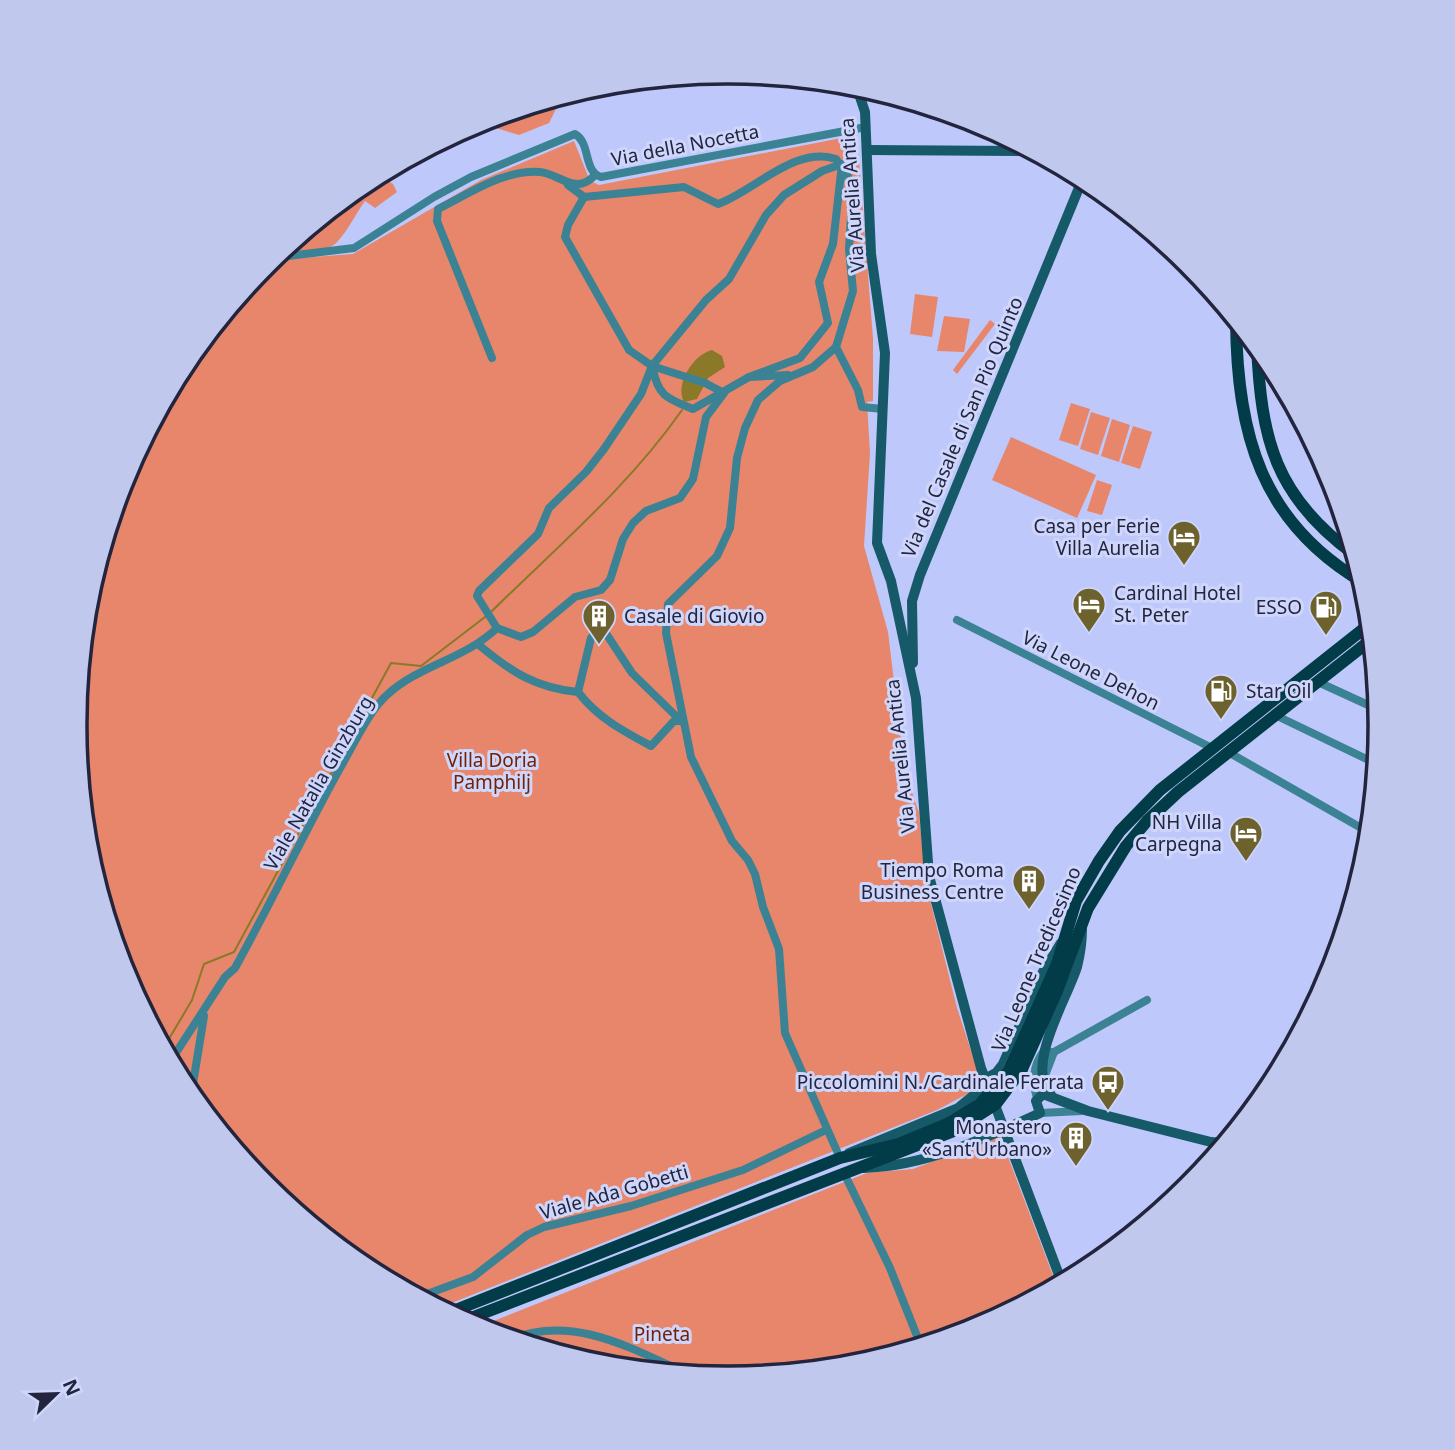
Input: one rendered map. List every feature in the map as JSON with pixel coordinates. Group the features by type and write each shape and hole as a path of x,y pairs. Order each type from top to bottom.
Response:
{"main road":[{"name":"Via Aurelia Antica","path":"861,98 866,127 871,254 885,342 877,538 891,580 916,698 929,876 986,1082 1058,1274"},
{"path":"867,150 1013,151"},
{"name":"Via del Casale di San Pio Quinto","path":"916,698 912,601 931,544 1079,189"},
{"path":"1237,336 1241,408 1251,449 1263,478 1284,512 1305,537 1350,574"},
{"path":"1259,367 1262,416 1279,467 1314,520 1342,544"},
{"path":"891,580 901,598 912,601"},
{"name":"Via Leone Tredicesimo","path":"1016,1070 1048,988 1072,911 1086,882 1120,831 1160,790 1361,630"},
{"name":"Via Leone Tredicesimo","path":"478,1315 858,1168 996,1104 1057,991 1082,923 1118,857 1147,821 1227,752 1363,646"},
{"path":"1082,923 1079,959 1049,1052 1043,1083 1051,1095 1088,1111 1212,1144"},
{"path":"840,1158 866,1144 958,1108 996,1073 1003,1064 1043,972 1064,938"},
{"path":"858,1168 919,1161 1003,1130 1040,1113 1035,1106 1037,1098 1051,1095"},
{"name":"Via Leone Tredicesimo","path":"461,1308 840,1158 898,1144 951,1127"}],"street":[{"name":"Via della Nocetta","path":"292,256 354,248 471,177 575,134 582,140 595,175 601,177 866,127"},
{"path":"492,358 437,221 438,209 491,182 520,174 542,172 568,185 584,197 611,192 684,187 718,204 796,162 815,156 832,157 842,164 847,173 852,201 849,249 852,291 836,347 813,366 791,375 758,400 745,428 737,458 730,528 717,556 668,604 666,633 681,721 691,757 732,841 748,860 755,874 763,907 779,949 785,1033 840,1158"},
{"path":"724,393 706,417 693,479 680,498 646,511 633,523 623,540 610,580 601,590 575,597 533,632 521,637 497,628 477,596 480,591 538,534 549,508 586,472 642,394 652,366 699,309 729,279 766,215 810,179 842,164"},
{"path":"652,366 656,386 668,399 693,408 749,377 800,358 828,323 819,282 833,244 842,164"},
{"path":"568,185 590,181 595,175"},
{"path":"584,197 568,225 565,237 629,350 652,366 679,377 705,383 724,393"},
{"path":"836,347 858,390 862,407 883,409"},
{"path":"749,377 791,375"},
{"name":"Via Leone Dehon","path":"957,620 1212,748"},
{"name":"Viale Natalia Ginzburg","path":"177,1052 225,977 235,968 293,853 355,742 387,694 413,677 479,645 497,628"},
{"path":"578,692 587,651 595,633 607,635 632,673 681,721"},
{"path":"479,645 513,673 556,690 578,692 591,708 609,723 651,746 674,721 681,721"},
{"path":"1318,682 1368,705"},
{"path":"1275,715 1367,759"},
{"path":"1227,752 1360,827"},
{"path":"1037,1098 1035,1068 1049,1052 1147,1000"},
{"path":"194,1079 204,1013"},
{"path":"1040,1113 1088,1111"},
{"name":"Viale Ada Gobetti","path":"431,1293 473,1277 521,1239 544,1227 631,1206 743,1170 826,1130"},
{"path":"844,1173 890,1268 917,1337"},
{"path":"528,1334 540,1331 590,1332 662,1363"}],"green space":[{"path":"557,108 549,123 519,135 495,128"},
{"name":"Villa Doria Pamphilj","path":"857,135 873,338 873,401 867,402 870,453 864,546 888,632 905,772 919,813 925,880 957,1008 981,1081 969,1093 937,1110 451,1303 371,1258 305,1207 246,1148 219,1115 172,1045 135,970 108,891 99,850 88,767 88,683 92,641 108,559 135,480 153,441 172,404 219,335 246,302 288,259 353,254 481,180 574,141 590,181 599,185"},
{"path":"389,181 393,184 397,192 375,208 365,201 333,246 294,253 337,216"},
{"path":"915,294 938,297 932,337 910,334"},
{"path":"944,316 970,319 964,352 937,351"},
{"path":"990,320 995,324 957,374 953,370"},
{"path":"1071,403 1090,409 1078,446 1059,440"},
{"path":"1091,412 1110,418 1098,455 1080,449"},
{"path":"1112,419 1130,425 1119,462 1101,456"},
{"path":"1133,426 1152,432 1140,469 1121,463"},
{"path":"1011,437 1096,475 1077,518 992,480"},
{"path":"1097,480 1112,485 1102,515 1087,511"},
{"name":"Pineta","path":"1000,1136 1053,1277 1011,1300 934,1332 853,1354 769,1365 686,1365 644,1361 562,1344 493,1321 867,1173 913,1169"}],"shaded area":[{"path":"712,350 722,356 725,367 708,378 697,399 684,402 682,387 688,371 699,357"}],"waterway":[{"path":"492,611 616,490 682,410"},
{"path":"169,1039 192,1000 204,964 234,952 391,663 421,666 485,617"}],"place":[{"name":"Casa per Ferie Villa Aurelia","path":"1184,567"},
{"name":"Cardinal Hotel St. Peter","path":"1089,634"},
{"name":"ESSO","path":"1326,637"},
{"name":"Casale di Giovio","path":"599,646"},
{"name":"Star Oil","path":"1221,721"},
{"name":"NH Villa Carpegna","path":"1246,863"},
{"name":"Tiempo Roma Business Centre","path":"1029,911"},
{"name":"Piccolomini N./Cardinale Ferrata","path":"1108,1112"},
{"name":"Monastero «Sant’Urbano»","path":"1076,1168"}]}
